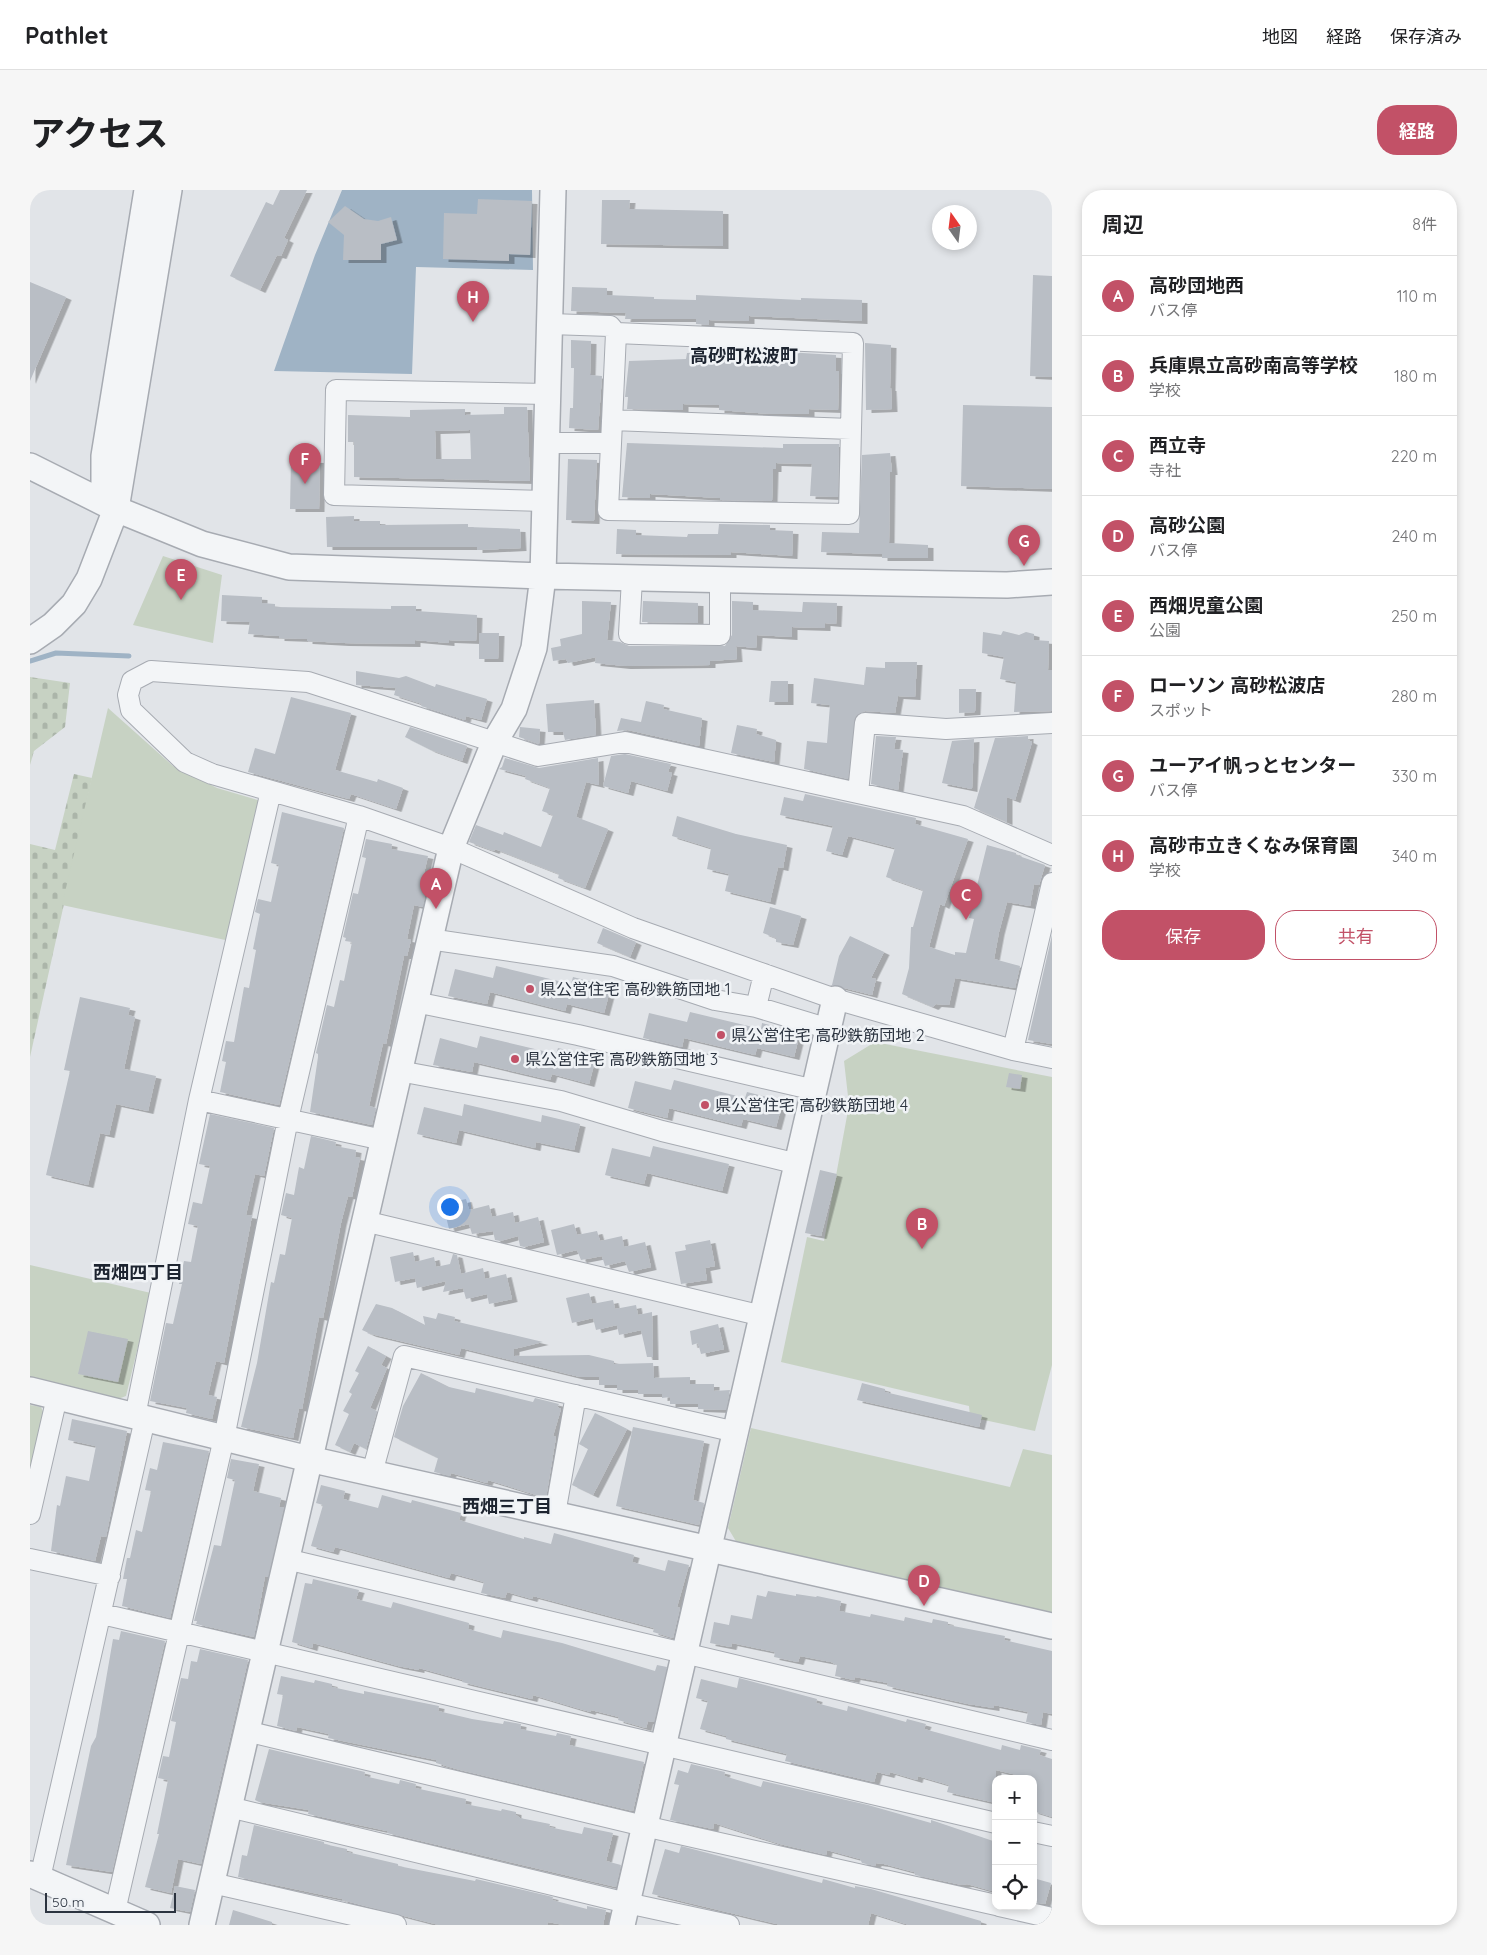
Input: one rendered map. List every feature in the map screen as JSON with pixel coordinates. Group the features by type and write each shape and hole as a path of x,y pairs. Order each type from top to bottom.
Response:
{"street":[{"path":"116,509 104,484 104,456 147,190"},
{"path":"30,641 53,625 74,604 89,579 116,509 169,190"},
{"path":"202,1925 451,848 494,743 514,710 534,648 544,576 553,190"},
{"path":"550,324 610,326 616,333 608,510 849,514 853,343 616,333"},
{"path":"545,502 334,495 336,390 548,394"},
{"path":"612,420 851,429"},
{"path":"547,443 611,443"},
{"path":"30,466 116,509 202,544 289,567 720,580 1007,585 1052,582"},
{"path":"632,578 629,634 720,635 720,580"},
{"path":"1052,856 963,816 625,742 538,756 308,682 151,671 132,681 128,695 131,710 185,762 212,774 359,816 451,848 633,928 836,999 1013,1050 1052,1058"},
{"path":"858,793 865,723 946,729 1052,723"},
{"path":"147,1925 35,1876 102,1614 199,1100 271,792"},
{"path":"115,1911 224,1438 288,1119 359,816"},
{"path":"1013,1050 1052,884"},
{"path":"429,939 614,966 715,1000 756,1007 829,1028"},
{"path":"756,1007 764,974"},
{"path":"624,1914 836,999"},
{"path":"415,1002 578,1035 815,1090"},
{"path":"399,1071 561,1101 662,1131 798,1164"},
{"path":"199,1100 383,1140"},
{"path":"364,1221 763,1316"},
{"path":"372,1473 404,1356 736,1432"},
{"path":"30,1390 309,1459 1052,1626"},
{"path":"555,1514 576,1395"},
{"path":"30,1514 56,1397"},
{"path":"286,1559 1052,1740"},
{"path":"30,1560 110,1576"},
{"path":"102,1614 992,1822"},
{"path":"246,1731 644,1826 992,1904"},
{"path":"229,1807 624,1914 729,1925"},
{"path":"1037,1833 1052,1836"},
{"path":"212,1883 396,1925"},
{"path":"1019,1910 1052,1917 1050,1925"}],"green space":[{"path":"163,556 222,575 213,643 133,625"},
{"path":"30,677 70,683 65,727 34,751 30,765"},
{"path":"108,708 173,766 217,788 261,801 230,941 62,905"},
{"path":"74,774 92,778 30,1057 30,844 55,850"},
{"path":"875,1042 1052,1077 1052,1365 1035,1431 970,1417 969,1406 781,1362 807,1237 824,1241 849,1105 844,1061"},
{"path":"30,1265 151,1293 126,1396 118,1399 30,1378"},
{"path":"30,1405 41,1407 44,1414 30,1477"},
{"path":"751,1428 1010,1487 1023,1449 1052,1455 1052,1618 737,1543 728,1528"}],"water":[{"path":"342,190 532,190 533,270 416,267 412,374 274,371 315,255"}],"building":[{"path":"280,190 307,190 284,238 288,240 281,256 277,255 260,290 230,276 266,202 273,205"},
{"path":"478,199 532,201 530,255 509,254 509,261 443,259 444,213 477,214"},
{"path":"602,200 630,200 629,209 723,211 723,246 601,244"},
{"path":"345,206 364,219 378,221 391,217 397,240 381,244 381,260 343,260 344,235 328,222"},
{"path":"1033,275 1052,276 1052,377 1030,376"},
{"path":"30,282 66,297 30,381"},
{"path":"572,287 607,288 607,295 654,297 654,299 696,300 696,295 801,300 801,298 862,300 862,321 749,316 749,321 709,320 709,325 696,324 696,319 625,319 626,313 571,311"},
{"path":"571,340 591,341 590,375 602,376 598,430 569,428 570,408 573,408 574,368 571,368"},
{"path":"865,343 891,345 890,388 892,409 866,410"},
{"path":"695,348 708,349 708,353 743,356 786,358 786,352 836,355 836,371 839,371 838,410 809,409 809,414 771,414 719,410 719,405 683,404 683,410 627,409 628,397 625,397 629,361 686,359 687,353 695,353"},
{"path":"963,405 1052,407 1052,489 961,486"},
{"path":"504,407 527,407 530,481 354,477 354,442 348,442 348,415 410,417 410,410 465,409 465,415 504,414","holes":["470,430 471,459 436,459 435,431"]},
{"path":"627,443 783,448 783,444 839,444 838,497 810,496 812,464 776,463 776,469 773,469 772,501 720,500 720,498 650,494 650,498 622,497"},
{"path":"890,453 892,472 890,472 889,543 928,545 928,558 882,558 882,554 821,552 822,532 859,533 862,455"},
{"path":"291,459 320,460 319,509 290,509"},
{"path":"568,459 597,460 594,521 566,520"},
{"path":"354,516 354,521 380,521 380,525 468,524 468,527 520,529 521,548 477,550 477,547 327,547 326,517"},
{"path":"719,524 770,525 770,530 793,531 792,556 731,552 731,555 616,554 617,529 636,530 636,535 687,537 688,534 718,534"},
{"path":"222,595 262,597 262,603 275,604 275,607 391,609 391,606 416,606 416,611 477,615 476,641 449,640 449,643 415,640 415,644 344,643 248,634 250,622 221,621"},
{"path":"582,601 611,602 607,640 629,646 725,646 732,635 732,601 753,602 753,610 802,612 803,602 837,603 836,624 825,623 825,628 792,627 792,637 757,635 756,648 736,646 737,659 710,661 710,665 625,666 595,663 596,657 568,663 566,659 553,661 551,648 561,646 560,639 582,634"},
{"path":"643,601 698,603 698,623 642,622"},
{"path":"1003,631 1019,635 1026,632 1034,634 1034,640 1049,641 1048,670 1052,670 1052,711 1014,712 1016,682 1000,679 1004,657 982,653 983,632 1001,635"},
{"path":"479,633 499,633 498,659 479,659"},
{"path":"885,662 917,662 915,697 898,696 895,713 865,711 856,716 848,779 804,769 807,741 827,743 830,705 811,703 814,678 864,685 866,667 885,668"},
{"path":"356,671 399,678 406,676 435,687 436,684 487,699 481,720 466,716 465,720 421,706 422,704 394,695 396,688 356,685"},
{"path":"771,681 788,681 788,702 769,702"},
{"path":"959,689 976,689 975,712 959,713"},
{"path":"291,697 351,713 335,770 377,782 378,779 403,788 396,809 351,794 349,799 248,772 255,748 275,754"},
{"path":"594,700 596,735 565,740 563,732 548,732 546,704"},
{"path":"646,701 664,705 663,709 702,718 699,746 628,730 617,731 621,718 641,722"},
{"path":"737,725 757,729 756,734 776,740 774,762 731,753"},
{"path":"410,727 467,746 462,761 431,750 405,737"},
{"path":"520,727 540,729 539,744 519,737"},
{"path":"876,736 896,737 894,749 903,750 898,790 871,784"},
{"path":"1028,736 1028,740 1032,742 1015,800 1007,797 1007,822 974,808 995,738"},
{"path":"974,739 972,789 942,783 952,741"},
{"path":"625,754 671,764 668,772 672,773 667,791 631,781 628,793 603,786 611,756"},
{"path":"505,758 539,768 598,758 599,785 586,782 576,817 608,829 585,888 558,878 559,874 495,849 494,851 469,842 476,825 503,835 504,832 541,847 553,815 542,811 550,788 525,779 526,776 499,769 502,767"},
{"path":"805,794 916,818 915,824 968,839 944,906 940,904 929,947 955,955 955,952 966,953 974,919 969,918 987,845 1016,853 1016,855 1045,865 1039,885 1034,884 1030,906 1007,902 999,932 994,959 1020,966 1015,988 955,978 949,1005 936,1004 933,1007 902,994 909,968 911,927 913,927 923,890 886,877 895,848 848,836 842,855 826,851 833,826 780,815 784,797 803,801"},
{"path":"282,812 344,828 279,1105 220,1092 226,1062 222,1061 226,1041 234,1042 244,987 249,988 256,950 253,949 260,914 255,912 258,899 271,902 279,865 271,863"},
{"path":"677,816 736,834 787,845 783,868 778,867 770,902 725,891 729,874 707,869 711,848 672,836"},
{"path":"366,839 392,844 391,849 428,856 422,882 427,883 423,907 414,905 407,939 411,940 407,956 404,956 386,1044 383,1043 369,1106 376,1108 372,1125 310,1112 318,1057 316,1053 327,1005 334,1007 340,980 344,981 352,942 345,941 346,938 343,937 353,893 358,894 366,858 362,857"},
{"path":"770,907 801,916 793,945 776,942 776,938 763,933"},
{"path":"603,928 636,942 630,957 597,943"},
{"path":"1052,935 1052,1044 1028,1040"},
{"path":"850,936 884,952 871,978 876,979 872,995 832,985 839,956"},
{"name":"県公営住宅 高砂鉄筋団地 1","path":"496,966 571,984 573,977 611,987 604,1013 567,1004 565,1011 490,992 487,1004 448,996 455,969 493,978"},
{"path":"80,997 130,1008 128,1015 135,1017 124,1069 156,1076 148,1111 116,1104 109,1135 100,1133 88,1185 46,1175 70,1071 64,1070"},
{"name":"県公営住宅 高砂鉄筋団地 2","path":"690,1012 761,1029 762,1023 800,1033 794,1057 757,1048 755,1055 684,1038 682,1047 643,1038 649,1013 687,1022"},
{"name":"県公営住宅 高砂鉄筋団地 3","path":"480,1036 556,1054 558,1048 596,1057 589,1084 552,1074 550,1080 474,1062 472,1072 433,1065 440,1038 477,1048"},
{"path":"1009,1073 1022,1075 1020,1089 1006,1087"},
{"name":"県公営住宅 高砂鉄筋団地 4","path":"674,1080 745,1098 747,1092 783,1101 776,1127 743,1119 741,1126 669,1108 667,1118 628,1108 635,1081 671,1090"},
{"path":"464,1104 541,1122 542,1115 580,1124 574,1150 536,1142 535,1148 459,1130 456,1143 417,1134 424,1107 462,1116"},
{"path":"210,1114 274,1128 264,1176 255,1174 246,1215 252,1216 224,1363 216,1361 208,1395 217,1397 212,1419 186,1413 187,1408 150,1401 166,1323 173,1324 182,1284 179,1284 184,1261 191,1262 198,1226 188,1224 193,1202 202,1204 210,1166 199,1164"},
{"path":"311,1136 336,1142 335,1146 356,1150 355,1157 360,1158 352,1197 348,1196 341,1223 323,1318 319,1317 302,1409 299,1408 293,1438 241,1427 257,1363 271,1282 274,1283 280,1254 285,1255 292,1218 281,1215 286,1193 294,1195 299,1167 304,1169"},
{"path":"653,1146 729,1164 722,1191 647,1173 644,1184 605,1175 612,1148 650,1157"},
{"path":"820,1170 837,1174 821,1236 805,1233"},
{"path":"466,1199 469,1210 489,1205 492,1217 513,1212 515,1223 538,1217 544,1242 524,1247 520,1246 518,1236 500,1241 495,1240 493,1231 472,1234 469,1224 449,1229 443,1204"},
{"path":"574,1224 577,1235 597,1231 600,1241 622,1236 624,1247 645,1242 651,1267 629,1272 625,1261 605,1266 602,1256 581,1260 577,1250 557,1255 551,1230"},
{"path":"710,1240 715,1266 705,1268 707,1280 681,1284 675,1252 686,1250 685,1245"},
{"path":"413,1252 415,1262 434,1257 436,1267 450,1264 453,1254 457,1255 461,1274 483,1268 485,1279 506,1274 512,1299 489,1304 487,1294 466,1299 463,1288 443,1292 446,1281 417,1288 415,1278 395,1282 390,1257"},
{"path":"589,1293 592,1304 613,1300 615,1309 636,1305 638,1315 652,1312 653,1357 647,1357 641,1330 619,1335 617,1325 596,1330 593,1318 572,1323 566,1298"},
{"path":"376,1304 392,1308 425,1325 423,1316 436,1319 438,1313 455,1317 454,1321 543,1342 514,1349 514,1356 589,1355 614,1361 614,1364 653,1363 654,1378 690,1377 690,1384 714,1384 714,1391 730,1390 726,1410 698,1409 698,1404 670,1404 670,1397 662,1398 662,1394 638,1394 638,1390 617,1390 617,1385 599,1385 599,1377 580,1377 461,1348 459,1355 371,1334 362,1330"},
{"path":"718,1324 724,1349 701,1354 698,1343 692,1345 690,1331"},
{"path":"88,1331 128,1339 118,1382 78,1374"},
{"path":"368,1346 386,1356 381,1365 387,1368 370,1408 377,1411 366,1449 354,1443 350,1452 335,1445 349,1414 343,1411 352,1394 349,1392 359,1373 355,1371"},
{"path":"421,1373 449,1387 475,1393 476,1388 533,1402 535,1398 559,1404 557,1407 561,1409 553,1436 556,1437 546,1498 488,1480 487,1483 451,1473 450,1476 434,1472 438,1458 394,1437 403,1406"},
{"path":"862,1383 885,1389 885,1392 982,1415 979,1427 857,1400"},
{"path":"595,1413 627,1429 593,1495 572,1485 588,1449 579,1444"},
{"path":"72,1419 127,1431 106,1537 101,1536 95,1561 51,1551 57,1505 60,1506 66,1476 89,1481 96,1446 68,1440"},
{"path":"633,1427 704,1441 693,1500 704,1503 699,1525 616,1506"},
{"path":"163,1442 209,1451 170,1618 122,1606 127,1579 123,1579 127,1558 130,1558 136,1530 142,1532 151,1491 145,1490 150,1468 157,1470"},
{"path":"231,1459 259,1464 253,1491 281,1498 279,1507 284,1507 268,1577 265,1576 254,1637 196,1624 197,1621 194,1621 214,1545 221,1546 235,1480 227,1478"},
{"path":"321,1485 345,1491 343,1499 378,1508 382,1495 411,1503 412,1500 461,1513 459,1520 524,1539 524,1537 551,1544 554,1533 634,1555 632,1562 665,1571 668,1560 689,1565 677,1607 680,1608 673,1638 653,1632 654,1628 533,1596 532,1599 507,1592 505,1598 481,1593 484,1582 451,1573 449,1578 335,1547 333,1552 311,1546 323,1505 316,1503"},
{"path":"313,1579 359,1590 356,1599 391,1608 393,1602 469,1623 468,1629 501,1638 503,1630 562,1643 655,1671 657,1665 667,1667 654,1722 648,1721 646,1728 618,1720 619,1717 591,1710 590,1712 533,1695 532,1699 462,1682 463,1680 419,1668 419,1670 398,1666 313,1643 312,1648 292,1642 305,1583 312,1584"},
{"path":"768,1591 796,1596 796,1594 817,1596 841,1601 839,1611 870,1617 871,1614 904,1621 905,1617 932,1623 933,1619 948,1622 948,1625 1005,1636 1004,1640 1052,1651 1052,1714 1043,1712 1041,1725 1026,1722 1028,1712 994,1705 994,1708 968,1704 887,1686 888,1683 855,1677 854,1680 835,1676 837,1665 831,1662 800,1656 798,1662 774,1657 775,1652 732,1643 731,1647 710,1643 714,1622 729,1625 731,1615 752,1619 757,1595 766,1597"},
{"path":"121,1631 165,1641 112,1872 66,1865 91,1746 96,1737 113,1639 119,1640"},
{"path":"200,1649 248,1660 201,1864 178,1859 171,1893 145,1887 159,1834 157,1834 168,1780 158,1778 163,1756 169,1757 176,1722 171,1721 181,1678 188,1679 191,1661 197,1662"},
{"path":"281,1676 314,1683 315,1680 332,1684 332,1687 364,1694 364,1691 439,1706 438,1711 472,1719 503,1724 504,1721 521,1724 520,1729 556,1736 557,1733 571,1736 569,1745 644,1762 633,1811 460,1770 436,1763 436,1760 328,1738 329,1734 297,1727 296,1731 277,1726 283,1695 277,1694"},
{"path":"739,1678 817,1699 816,1703 847,1711 848,1706 906,1722 907,1719 926,1724 924,1729 1001,1750 1002,1745 1020,1750 1021,1745 1041,1750 1039,1755 1052,1759 1052,1817 1037,1812 1037,1775 1017,1775 996,1770 996,1775 992,1775 992,1802 947,1792 949,1785 918,1776 917,1780 890,1772 889,1775 877,1772 874,1782 785,1761 787,1754 726,1739 726,1736 700,1729 708,1701 696,1698 701,1679 737,1688"},
{"path":"269,1749 365,1772 364,1776 399,1784 400,1780 416,1784 415,1788 466,1799 465,1804 516,1812 516,1815 520,1818 550,1824 549,1827 582,1834 584,1827 613,1833 606,1861 621,1865 616,1887 387,1833 387,1831 308,1814 309,1810 259,1802 255,1800"},
{"path":"691,1764 725,1772 724,1776 761,1787 763,1781 868,1805 931,1823 931,1820 992,1841 992,1891 967,1884 962,1885 915,1875 914,1872 884,1864 876,1863 875,1866 862,1863 860,1859 827,1850 826,1855 780,1844 714,1823 713,1829 670,1820 679,1785 674,1784 678,1770 688,1773"},
{"path":"254,1825 324,1842 324,1844 347,1849 347,1852 398,1864 398,1866 475,1881 476,1879 553,1897 552,1900 587,1909 587,1906 606,1910 603,1925 564,1925 548,1922 547,1925 439,1925 342,1899 238,1877 242,1855 247,1856"},
{"path":"681,1846 822,1883 823,1879 855,1888 855,1886 871,1889 981,1921 981,1925 909,1925 871,1913 868,1925 781,1925 652,1894 665,1849 679,1853"},
{"path":"1037,1879 1051,1883 1045,1904 1037,1903"},
{"path":"175,1886 195,1890 190,1912 170,1908"},
{"path":"233,1910 272,1922 272,1925 229,1925"}],"waterway":[{"path":"30,661 56,653 129,656"}],"place":[{"name":"高砂市立きくなみ保育園","path":"473,322"},
{"name":"ローソン 高砂松波店","path":"305,484"},
{"name":"ユーアイ帆っとセンター","path":"1024,566"},
{"name":"西畑児童公園","path":"181,600"},
{"name":"高砂団地西","path":"436,909"},
{"name":"西立寺","path":"966,920"},
{"name":"県公営住宅 高砂鉄筋団地 1","path":"530,989"},
{"name":"県公営住宅 高砂鉄筋団地 2","path":"721,1035"},
{"name":"県公営住宅 高砂鉄筋団地 3","path":"515,1059"},
{"name":"県公営住宅 高砂鉄筋団地 4","path":"705,1105"},
{"name":"兵庫県立高砂南高等学校","path":"922,1249"},
{"name":"高砂公園","path":"924,1606"}],"district":[{"name":"高砂町松波町","path":"744,356"},
{"name":"西畑四丁目","path":"138,1273"},
{"name":"西畑三丁目","path":"507,1507"}]}
